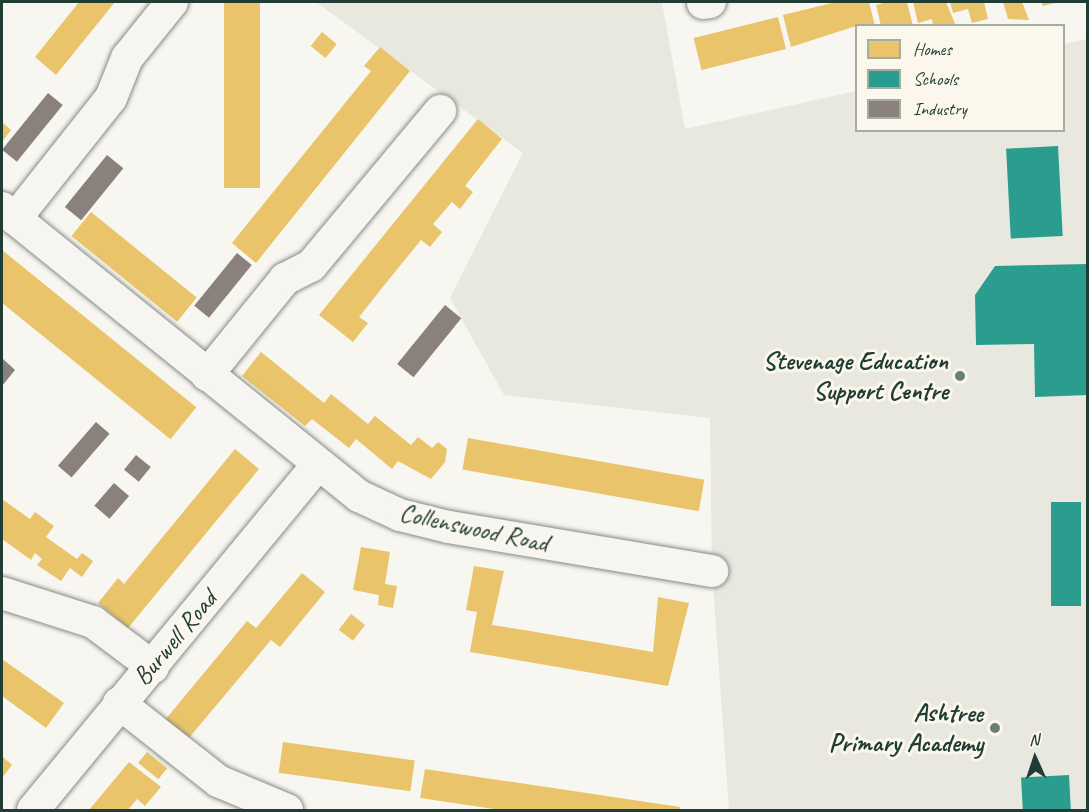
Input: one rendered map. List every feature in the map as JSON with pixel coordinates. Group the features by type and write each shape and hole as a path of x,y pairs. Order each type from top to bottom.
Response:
{"street":[{"name":"Collenswood Road","path":"172,2 127,58 111,98 8,213 317,466 359,496 400,515 712,571"},
{"path":"207,375 285,279 311,266 440,111"},
{"name":"Burwell Road","path":"33,810 119,703 153,667 317,466"},
{"path":"2,593 93,622 153,667"},
{"path":"119,703 218,782 286,810"}],"shaded area":[{"path":"316,2 662,2 685,129 855,91 855,132 1065,132 1065,44 1087,39 1087,810 729,810 712,571 710,418 504,395 450,298 523,153"}],"building: Homes":[{"path":"79,2 115,2 56,75 35,57"},
{"path":"224,2 260,2 260,188 224,188"},
{"path":"836,2 869,2 874,24 855,24 855,26 791,47 783,15"},
{"path":"887,2 907,2 912,24 881,24 876,5"},
{"path":"913,2 946,2 955,24 933,24 932,19 918,23"},
{"path":"950,2 984,2 988,19 972,23 968,9 953,13"},
{"path":"1003,2 1022,2 1029,20 1008,19"},
{"path":"1041,2 1059,2 1043,6"},
{"path":"778,17 786,49 702,70 694,38"},
{"path":"322,32 337,44 325,58 311,46"},
{"path":"380,47 410,71 256,263 232,243 371,71 364,66"},
{"path":"478,119 502,139 465,186 473,192 460,209 452,202 433,224 442,232 430,247 421,240 390,278 359,317 368,323 353,342 319,315"},
{"path":"2,122 11,130 2,142"},
{"path":"91,212 197,298 177,322 71,236"},
{"path":"2,250 196,407 170,439 2,303"},
{"path":"261,352 324,403 331,394 368,424 375,416 411,445 418,437 432,448 438,442 447,449 445,462 431,479 398,461 392,469 356,439 349,448 312,419 305,426 242,376"},
{"path":"468,438 704,480 699,511 462,470"},
{"path":"235,449 259,469 128,628 98,603 118,578 124,584"},
{"path":"2,499 30,519 35,512 54,526 46,537 77,559 82,553 93,561 82,577 70,568 61,581 37,565 42,559 35,553 31,560 2,539"},
{"path":"361,547 390,552 385,584 397,586 393,608 378,605 379,595 353,590"},
{"path":"474,566 504,571 492,625 653,652 658,597 689,603 668,686 470,652 477,612 466,610"},
{"path":"302,573 325,592 280,647 271,640 188,739 165,720 247,621 256,628"},
{"path":"351,614 365,625 353,641 339,630"},
{"path":"2,659 64,703 46,728 2,696"},
{"path":"283,742 415,761 410,791 279,773"},
{"path":"147,752 167,768 158,779 138,763"},
{"path":"2,756 12,765 2,778"},
{"path":"129,762 161,787 145,806 137,799 128,810 89,810"},
{"path":"425,769 680,807 680,810 501,810 420,798"}],"building: Schools":[{"path":"1058,146 1063,236 1011,239 1006,149"},
{"path":"1088,264 1088,395 1035,397 1034,344 976,345 975,295 995,266"},
{"path":"1051,502 1081,502 1081,606 1051,606"},
{"path":"1069,775 1071,810 1023,810 1021,778"}],"building: Industry":[{"path":"48,93 63,105 17,162 2,150"},
{"path":"107,155 123,168 81,220 65,207"},
{"path":"237,253 252,265 209,318 194,306"},
{"path":"445,305 461,318 413,377 397,364"},
{"path":"2,358 15,370 2,386"},
{"path":"96,422 110,434 72,478 58,466"},
{"path":"136,455 151,467 139,482 124,470"},
{"path":"114,483 129,496 109,519 94,506"}],"place":[{"name":"Stevenage Education Support Centre","path":"960,376"},
{"name":"Ashtree Primary Academy","path":"995,728"}]}
